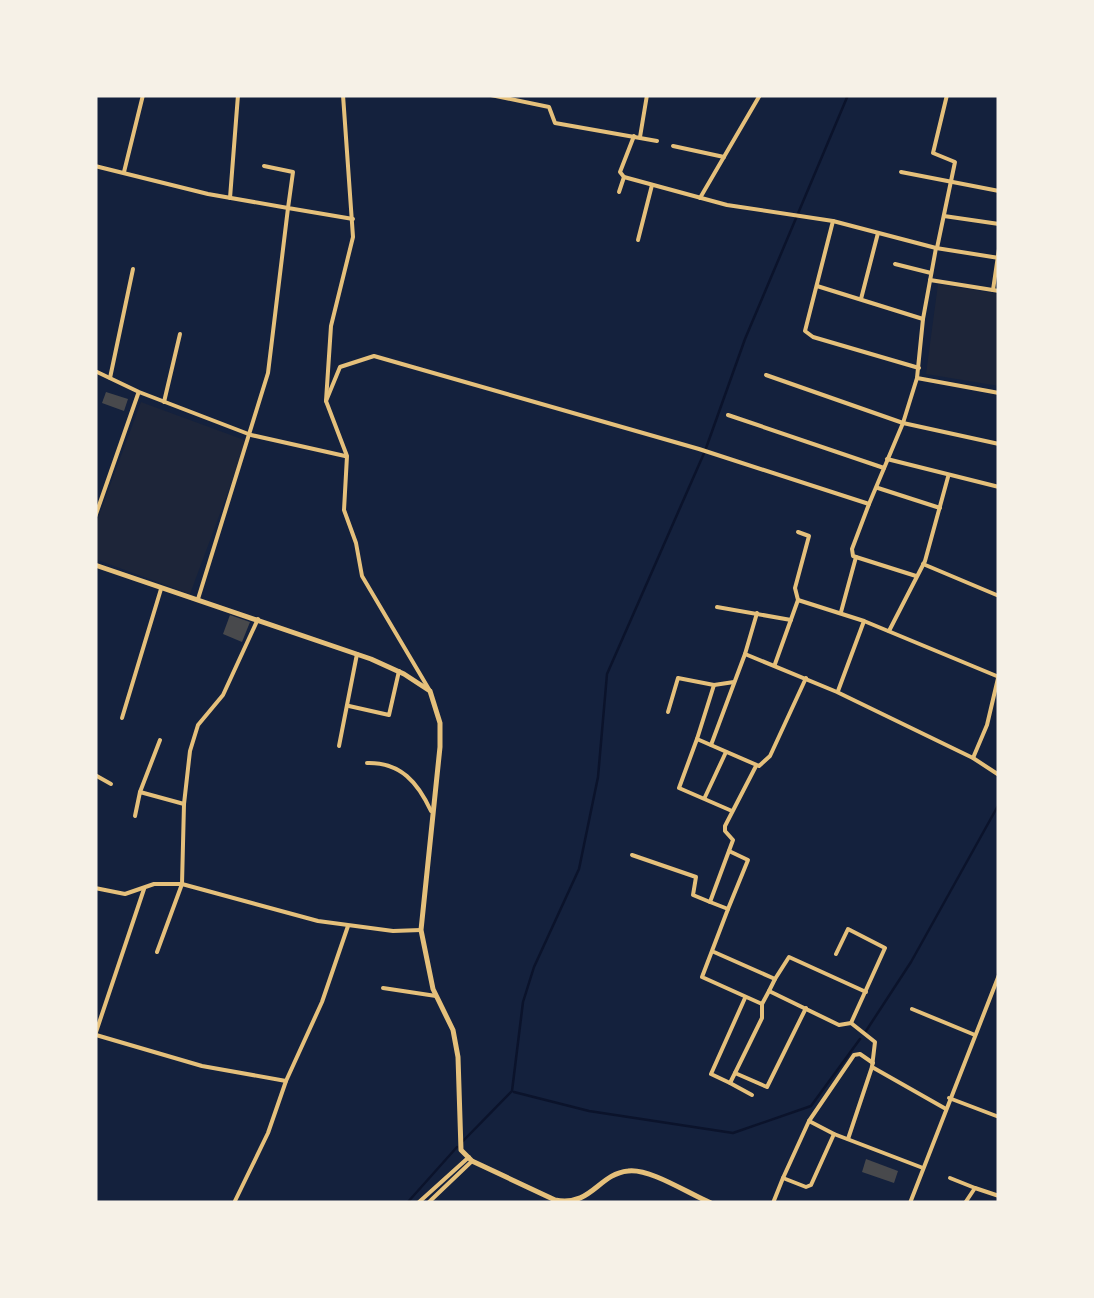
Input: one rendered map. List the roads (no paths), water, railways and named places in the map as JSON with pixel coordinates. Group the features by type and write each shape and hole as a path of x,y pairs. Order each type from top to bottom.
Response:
{"street":[{"path":"124,172 142,95"},
{"path":"230,198 238,95"},
{"path":"343,95 351,251 330,326 326,401 347,456 344,510 362,576 430,690 440,734 421,930 423,954 436,996 449,1016 458,1057 461,1150 470,1159 533,1190 570,1203 624,1171 646,1174 698,1201 711,1203"},
{"path":"491,95 548,107 555,123 657,141"},
{"path":"647,95 637,136 620,172 624,176 700,198 833,221 937,248 998,258"},
{"path":"700,198 760,95"},
{"path":"916,576 856,558 852,552 917,378 922,319 955,161 933,153 946,95"},
{"path":"674,146 724,157"},
{"path":"95,166 230,198 352,219"},
{"path":"198,599 268,374 293,172 264,166"},
{"path":"901,172 999,191"},
{"path":"620,192 624,176"},
{"path":"638,240 652,185"},
{"path":"944,216 999,224"},
{"path":"833,221 805,324 808,334 919,368"},
{"path":"861,299 878,233"},
{"path":"895,264 996,291 999,249"},
{"path":"110,378 133,269"},
{"path":"816,286 922,319"},
{"path":"164,402 180,334"},
{"path":"326,401 340,368 374,356 699,449 869,504"},
{"path":"95,371 251,435 347,456"},
{"path":"766,375 903,423 999,444"},
{"path":"917,378 999,393"},
{"path":"95,516 139,392"},
{"path":"728,415 884,468"},
{"path":"887,460 999,487"},
{"path":"889,631 923,564 948,477"},
{"path":"876,487 940,508"},
{"path":"774,664 798,600 795,588 809,536 798,532"},
{"path":"841,612 856,558"},
{"path":"923,564 999,596"},
{"path":"95,565 357,654 430,690"},
{"path":"122,718 162,588"},
{"path":"798,600 841,612 999,676 987,725 973,758"},
{"path":"717,607 791,620"},
{"path":"711,745 757,612"},
{"path":"157,952 182,884 190,751 198,725 224,695 258,619"},
{"path":"837,692 864,621"},
{"path":"339,746 357,654"},
{"path":"745,654 837,692 973,758 999,775"},
{"path":"347,706 389,714 399,672"},
{"path":"697,739 756,766 766,763 806,678"},
{"path":"668,712 678,679 714,685 734,682"},
{"path":"714,685 678,786 732,811"},
{"path":"135,816 160,740"},
{"path":"704,799 726,752"},
{"path":"367,763 379,763 412,777 433,815"},
{"path":"710,902 733,840 724,829 756,766"},
{"path":"95,774 111,784"},
{"path":"140,792 184,804"},
{"path":"729,851 748,860 702,978 762,1004"},
{"path":"632,855 696,877 693,896 728,910"},
{"path":"95,897 96,888 125,894 165,882 348,926 421,930"},
{"path":"144,889 95,1035 202,1066 286,1081"},
{"path":"234,1203 268,1133 286,1081 337,966 348,926"},
{"path":"768,991 841,1026 850,1023 885,948 849,929 836,954"},
{"path":"713,951 775,978"},
{"path":"730,1083 762,1018 762,1004 788,957 866,992"},
{"path":"910,1203 999,977"},
{"path":"383,988 436,996"},
{"path":"745,998 711,1074 752,1095"},
{"path":"735,1073 766,1087 806,1008"},
{"path":"912,1010 975,1036"},
{"path":"848,1139 873,1065 875,1046 872,1038 850,1023"},
{"path":"773,1203 809,1121 854,1055 860,1054 946,1109"},
{"path":"949,1098 999,1117"},
{"path":"809,1121 923,1168"},
{"path":"782,1178 810,1186 834,1134"},
{"path":"418,1203 470,1159"},
{"path":"428,1203 470,1159"},
{"path":"950,1178 999,1196"},
{"path":"965,1203 975,1188"}],"waterway":[{"path":"463,1141 512,1091 523,1002 534,967 579,869 598,777 607,674 705,451 745,339 848,95"},
{"path":"866,1031 911,962 999,804"},
{"path":"514,1092 589,1111 733,1133 811,1106 860,1039"},
{"path":"407,1203 457,1147"}]}
